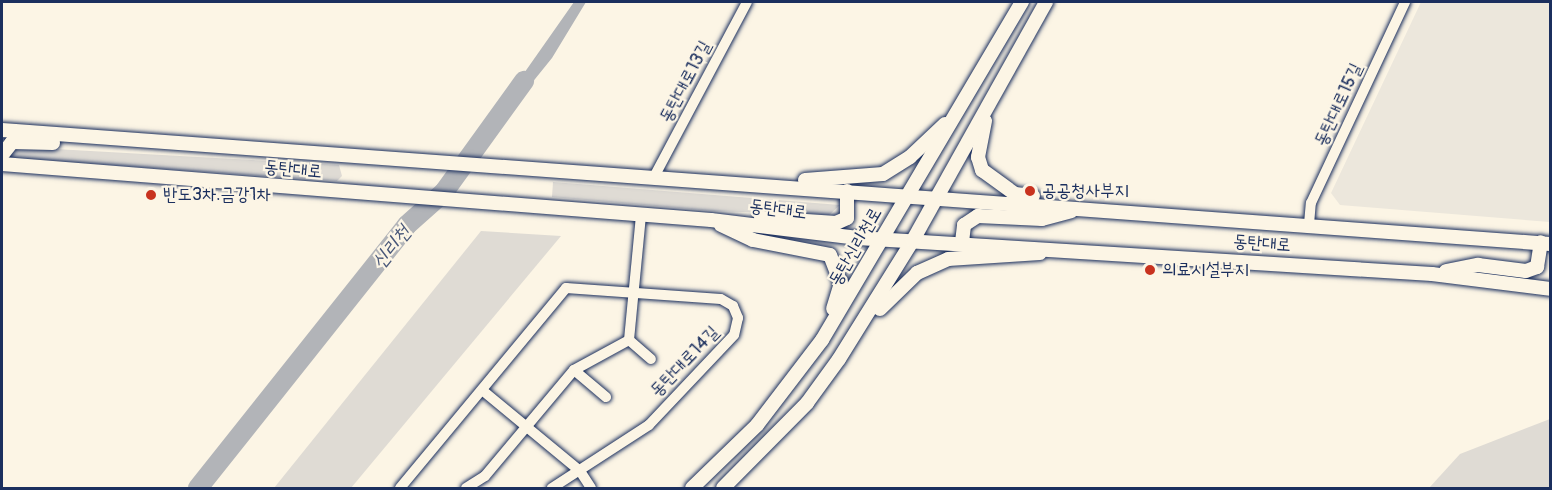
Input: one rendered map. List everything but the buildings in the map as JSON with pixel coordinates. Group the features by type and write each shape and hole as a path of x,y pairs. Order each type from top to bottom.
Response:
{"main road":[{"name":"동탄신리천로","path":"692,489 783,394 882,239 1022,2"},
{"path":"839,359 913,240 1046,2"},
{"path":"991,102 978,157 982,170 1015,194 1081,208"},
{"path":"724,182 883,174 910,157 961,108"},
{"name":"동탄대로","path":"2,130 1546,243"},
{"path":"2,155 12,142 58,143 71,135"},
{"name":"동탄대로","path":"2,164 711,220 882,239 962,242 1432,274 1551,289"},
{"path":"711,220 836,223 847,218 847,191"},
{"path":"962,242 964,225 978,216 1042,219 1081,208"},
{"path":"711,220 753,240 821,249 837,264 839,297 791,371 783,394"},
{"path":"1432,274 1478,265 1526,271 1537,267 1546,243"},
{"path":"723,489 807,403 886,299 917,273 968,254 1069,249"}],"street":[{"name":"동탄대로13길","path":"654,177 747,2"},
{"name":"동탄대로15길","path":"1309,224 1311,203 1405,2"},
{"path":"466,489 485,476 574,370 629,340 641,215"},
{"name":"동탄대로14길","path":"400,489 566,288 721,299 737,311 738,328 648,425 552,489"},
{"name":"동탄대로14길","path":"629,340 651,359"},
{"path":"574,370 606,397"},
{"path":"482,390 580,471 591,489"}],"shaded area":[{"path":"574,2 586,2 552,58 510,110 470,183 460,180 503,103"},
{"path":"1421,2 1550,2 1550,222 1340,205 1331,193"},
{"path":"19,147 339,165 342,176 337,181 6,158"},
{"path":"553,182 840,205 829,215 714,211 552,197"},
{"path":"481,231 561,236 351,488 274,488"},
{"path":"1550,419 1550,488 1429,488 1460,454"}],"pier":[{"path":"481,137 498,138 472,185 458,183"}],"waterway":[{"name":"신리천","path":"198,488 407,225 444,192 524,81"}],"place":[{"name":"공공청사부지","path":"1030,191"},
{"name":"반도3차.금강1차","path":"151,195"},
{"name":"의료시설부지","path":"1150,270"}]}
